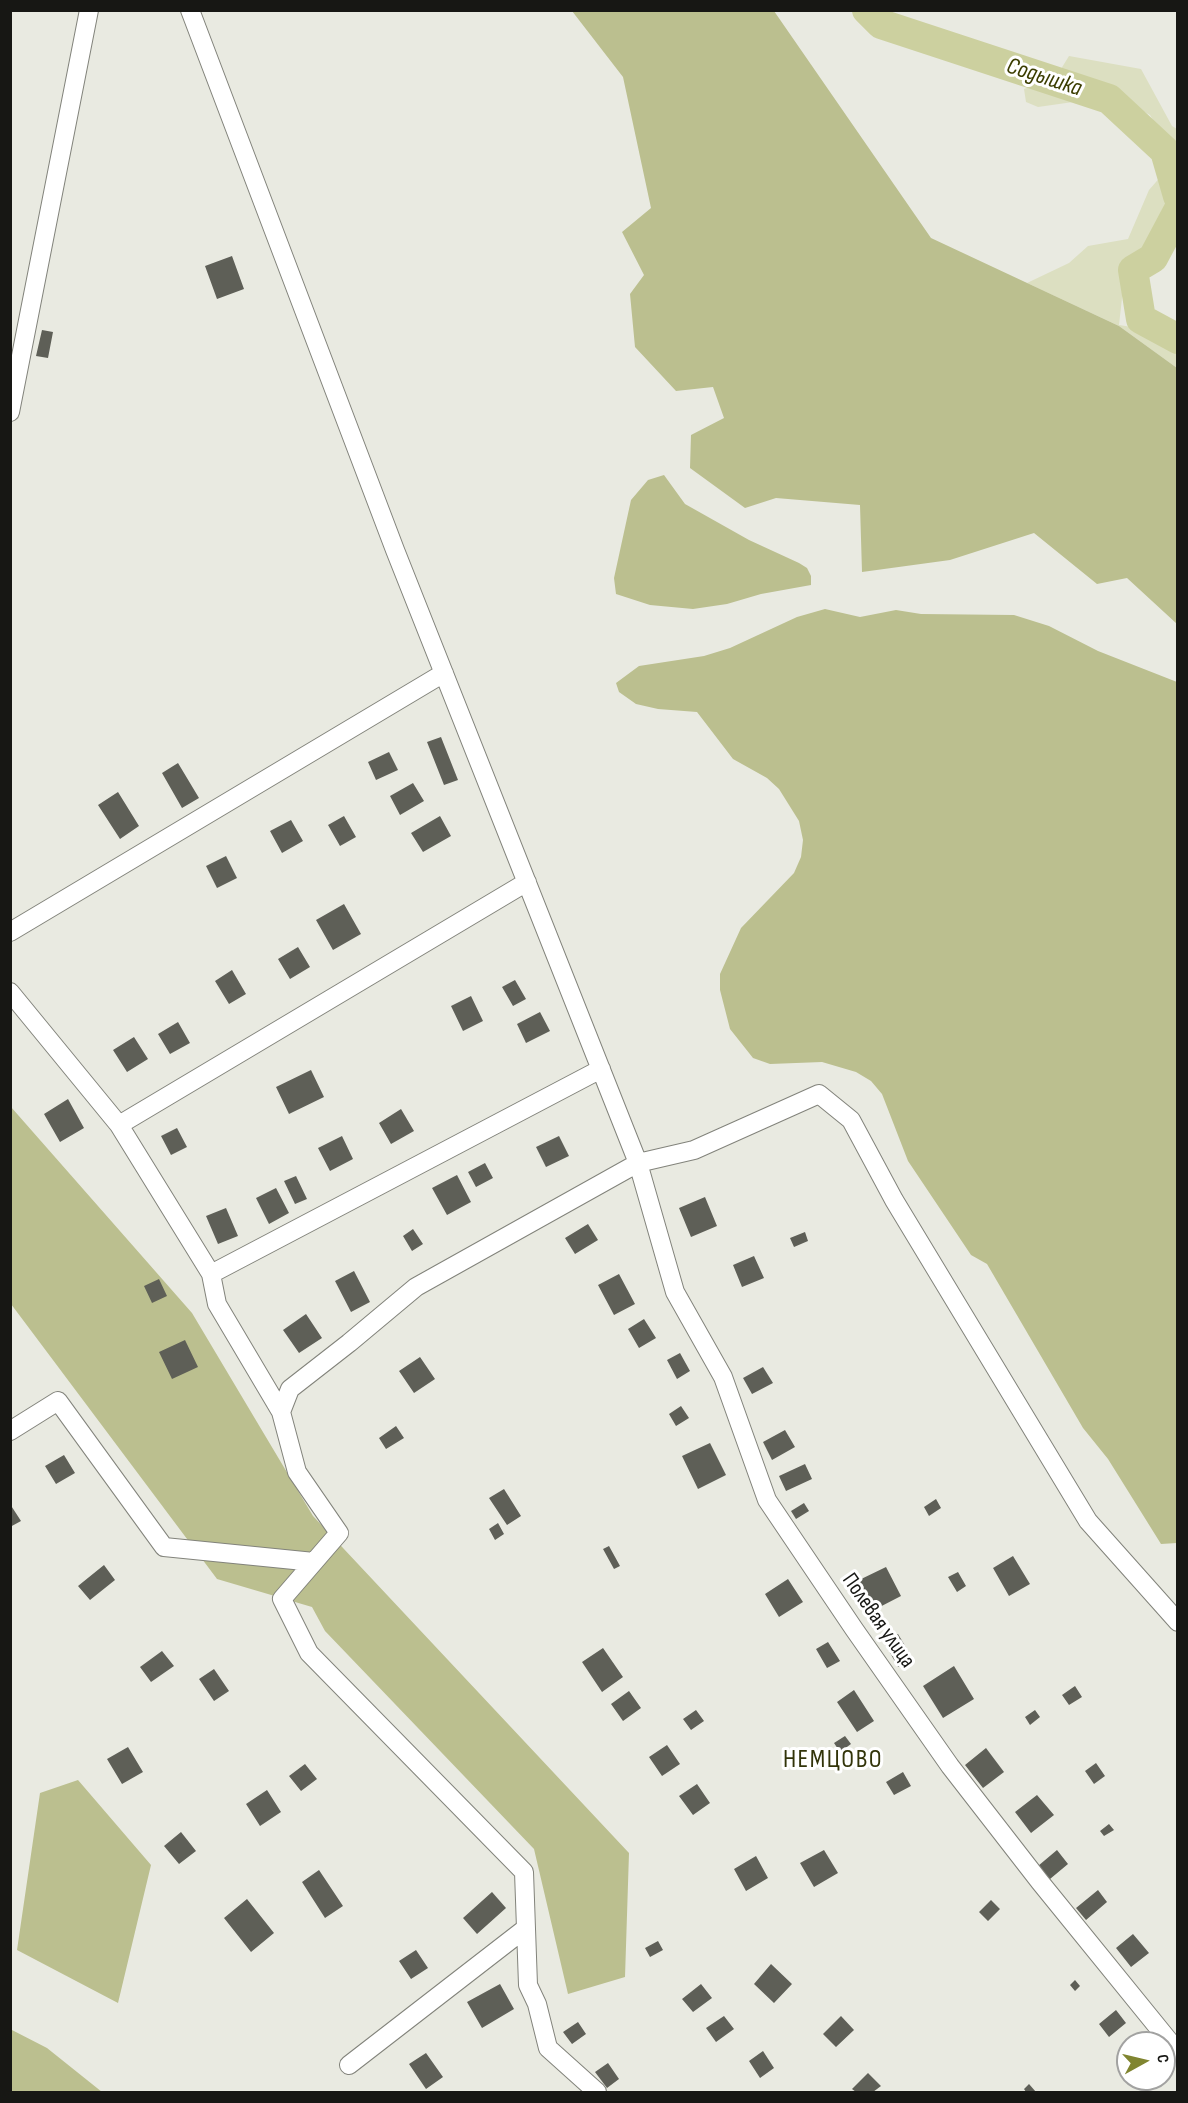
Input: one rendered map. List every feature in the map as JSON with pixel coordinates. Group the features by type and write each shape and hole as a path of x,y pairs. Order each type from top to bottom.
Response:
{"street":[{"path":"10,412 89,10"},
{"name":"Полевая улица","path":"190,10 395,550 638,1163 675,1292 723,1377 767,1500 950,1766 1040,1882 1178,2052"},
{"path":"10,932 444,673"},
{"path":"119,1125 527,882"},
{"path":"10,992 119,1125 211,1274 217,1304 281,1412 297,1472 339,1533 282,1599 309,1653 524,1872 528,1985 537,2004 548,2048 597,2092"},
{"path":"211,1274 601,1069"},
{"path":"281,1412 290,1389 416,1287 638,1163 694,1150 819,1094 851,1120 894,1200 1088,1521 1178,1622"},
{"path":"10,1431 58,1401 164,1546 314,1562"},
{"path":"349,2065 526,1928"}],"green space":[{"path":"572,11 774,11 931,238 1119,326 1177,368 1177,624 1127,578 1097,584 1034,533 950,560 862,572 860,505 776,498 745,508 690,468 691,435 724,418 713,387 676,391 635,347 630,294 644,275 622,232 651,208 623,77"},
{"path":"1069,56 1141,69 1172,126 1177,129 1177,194 1151,246 1123,289 1119,325 1177,334 1177,368 1119,326 1027,283 1069,263 1088,246 1128,239 1149,190 1176,159 1150,115 1115,96 1038,107 1026,102 1024,89 1056,77"},
{"path":"664,475 685,504 749,540 807,568 811,576 811,585 761,594 727,604 693,609 650,605 616,594 614,578 631,500 648,480"},
{"path":"825,609 860,617 896,610 921,614 1014,615 1049,626 1098,651 1177,682 1177,1543 1161,1544 1108,1459 1083,1428 987,1264 971,1255 908,1161 882,1094 871,1081 856,1072 822,1062 770,1064 753,1058 730,1029 720,990 720,974 741,928 794,873 801,857 803,840 799,821 779,789 767,778 733,759 697,712 658,709 636,704 619,692 616,683 639,666 704,656 730,648 797,617"},
{"path":"11,1107 192,1313 313,1516 629,1853 625,1977 568,1994 534,1849 325,1631 312,1607 217,1579 11,1304"},
{"path":"78,1780 151,1865 118,2003 17,1950 40,1793"},
{"path":"10,2029 47,2048 102,2092 11,2092"}],"building":[{"path":"232,256 244,289 217,299 205,266"},
{"path":"42,330 53,332 48,358 36,356"},
{"path":"441,737 458,780 444,785 427,742"},
{"path":"389,752 398,770 376,780 368,762"},
{"path":"178,763 199,798 182,808 162,773"},
{"path":"413,783 424,801 400,815 390,796"},
{"path":"118,792 139,826 120,839 98,805"},
{"path":"344,816 356,837 340,846 328,825"},
{"path":"440,816 451,836 423,852 411,833"},
{"path":"291,820 303,841 282,853 270,831"},
{"path":"226,856 237,878 217,888 206,866"},
{"path":"344,904 361,934 333,950 316,920"},
{"path":"298,947 310,967 290,979 278,959"},
{"path":"232,970 246,994 229,1004 215,981"},
{"path":"515,980 526,999 513,1006 502,987"},
{"path":"471,996 483,1021 463,1031 451,1006"},
{"path":"540,1012 550,1031 526,1043 517,1024"},
{"path":"178,1022 190,1043 170,1054 158,1034"},
{"path":"134,1037 148,1059 127,1072 113,1050"},
{"path":"311,1070 324,1097 289,1114 276,1087"},
{"path":"68,1099 84,1128 60,1142 44,1114"},
{"path":"401,1109 414,1131 391,1144 379,1123"},
{"path":"177,1128 187,1147 171,1155 161,1136"},
{"path":"342,1136 353,1159 330,1171 318,1148"},
{"path":"559,1136 569,1156 546,1167 536,1147"},
{"path":"485,1163 493,1178 476,1187 468,1172"},
{"path":"457,1175 471,1202 447,1215 432,1188"},
{"path":"296,1176 307,1199 295,1204 284,1181"},
{"path":"276,1188 289,1213 269,1224 256,1198"},
{"path":"705,1197 717,1226 691,1237 679,1208"},
{"path":"226,1208 238,1236 218,1244 206,1216"},
{"path":"588,1224 598,1240 575,1254 565,1238"},
{"path":"413,1229 423,1244 412,1251 403,1236"},
{"path":"805,1232 808,1241 794,1247 790,1238"},
{"path":"754,1256 764,1278 742,1287 733,1265"},
{"path":"354,1271 370,1302 351,1312 335,1281"},
{"path":"619,1274 635,1304 614,1315 598,1285"},
{"path":"159,1279 167,1296 152,1303 144,1286"},
{"path":"306,1314 322,1338 299,1353 283,1330"},
{"path":"644,1319 656,1338 639,1348 628,1329"},
{"path":"185,1340 198,1367 172,1379 159,1352"},
{"path":"680,1353 690,1371 677,1379 667,1360"},
{"path":"420,1357 435,1379 414,1393 399,1371"},
{"path":"763,1367 773,1383 752,1394 743,1378"},
{"path":"681,1406 689,1418 676,1426 669,1414"},
{"path":"396,1426 404,1438 386,1449 379,1438"},
{"path":"785,1430 795,1447 772,1460 763,1442"},
{"path":"710,1443 726,1475 698,1489 682,1456"},
{"path":"64,1455 75,1473 56,1484 45,1466"},
{"path":"805,1464 812,1479 786,1491 779,1476"},
{"path":"504,1489 521,1516 507,1525 489,1498"},
{"path":"936,1499 941,1508 929,1516 924,1507"},
{"path":"804,1503 809,1511 796,1519 791,1511"},
{"path":"10,1504 21,1521 10,1527"},
{"path":"498,1523 504,1534 495,1540 489,1529"},
{"path":"609,1546 620,1566 614,1569 603,1549"},
{"path":"1013,1556 1030,1584 1009,1596 993,1568"},
{"path":"104,1565 115,1580 90,1600 78,1586"},
{"path":"886,1567 901,1596 870,1612 855,1582"},
{"path":"958,1572 966,1586 957,1592 948,1577"},
{"path":"788,1579 803,1602 779,1617 765,1594"},
{"path":"898,1634 913,1659 898,1667 884,1642"},
{"path":"828,1642 840,1661 827,1668 816,1649"},
{"path":"603,1648 623,1677 602,1692 582,1662"},
{"path":"162,1651 174,1666 151,1682 140,1667"},
{"path":"954,1666 974,1699 943,1718 923,1686"},
{"path":"214,1669 229,1691 214,1701 199,1679"},
{"path":"1075,1686 1082,1697 1069,1705 1062,1695"},
{"path":"854,1690 874,1721 857,1732 837,1702"},
{"path":"629,1691 641,1708 623,1721 611,1704"},
{"path":"696,1710 704,1721 691,1730 683,1719"},
{"path":"1035,1710 1040,1717 1030,1725 1025,1717"},
{"path":"845,1736 851,1744 840,1752 834,1743"},
{"path":"667,1745 680,1764 662,1776 649,1757"},
{"path":"128,1747 143,1772 122,1784 107,1759"},
{"path":"986,1748 1004,1772 983,1788 965,1765"},
{"path":"1096,1763 1105,1776 1094,1784 1085,1771"},
{"path":"305,1764 317,1779 301,1791 289,1776"},
{"path":"903,1772 911,1786 894,1795 886,1782"},
{"path":"697,1784 710,1803 693,1815 679,1796"},
{"path":"267,1790 281,1812 260,1826 246,1804"},
{"path":"1037,1795 1054,1815 1031,1833 1015,1812"},
{"path":"1109,1824 1114,1830 1104,1836 1100,1831"},
{"path":"181,1832 196,1851 179,1864 164,1846"},
{"path":"824,1850 838,1873 814,1887 800,1863"},
{"path":"1057,1850 1068,1864 1050,1879 1038,1866"},
{"path":"756,1856 768,1878 746,1891 734,1869"},
{"path":"319,1870 343,1906 325,1918 302,1882"},
{"path":"1098,1890 1107,1902 1086,1920 1076,1908"},
{"path":"492,1892 506,1908 477,1934 463,1918"},
{"path":"247,1899 274,1933 251,1952 224,1918"},
{"path":"991,1900 1000,1909 988,1921 979,1912"},
{"path":"1133,1934 1149,1953 1131,1967 1116,1948"},
{"path":"658,1941 663,1950 650,1957 645,1948"},
{"path":"416,1950 428,1968 411,1979 399,1961"},
{"path":"771,1964 792,1984 774,2003 754,1984"},
{"path":"1075,1980 1080,1986 1075,1991 1070,1985"},
{"path":"500,1984 514,2009 482,2028 467,2002"},
{"path":"701,1984 712,1998 693,2012 682,1999"},
{"path":"1116,2010 1126,2023 1109,2037 1099,2024"},
{"path":"724,2016 734,2029 716,2042 706,2028"},
{"path":"841,2016 854,2030 836,2047 823,2034"},
{"path":"578,2022 586,2034 572,2044 563,2032"},
{"path":"763,2051 774,2068 760,2078 749,2061"},
{"path":"426,2053 443,2077 426,2089 409,2064"},
{"path":"608,2063 619,2079 607,2088 595,2072"},
{"path":"868,2073 881,2086 873,2092 856,2092 852,2089"},
{"path":"1029,2084 1036,2092 1026,2092 1024,2089"}],"waterway":[{"name":"Содышка","path":"867,10 881,24 1109,99 1165,151 1178,196"},
{"name":"Содышка","path":"1178,211 1153,258 1133,270 1141,319 1178,339"}],"district":[{"name":"НЕМЦОВО","path":"833,1760"}]}
